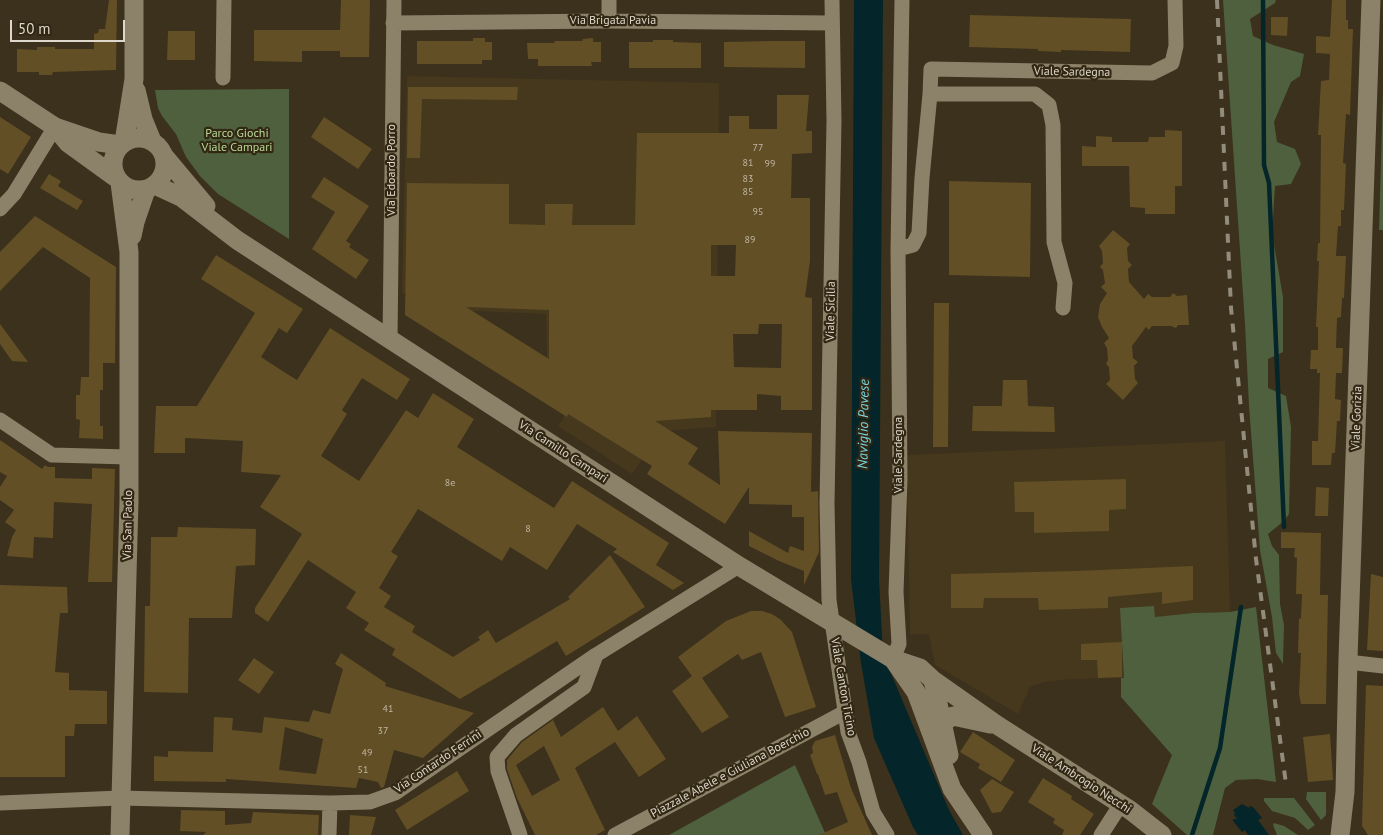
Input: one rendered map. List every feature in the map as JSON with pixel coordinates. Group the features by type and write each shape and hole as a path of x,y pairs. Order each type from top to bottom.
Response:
{"street":[{"path":"118,180 113,168 113,160 115,152 122,143 134,79 134,0"},
{"path":"223,78 224,0"},
{"name":"Via Edoardo Porro","path":"390,340 394,0"},
{"path":"609,0 609,21"},
{"name":"Viale Sicilia","path":"832,0 833,160 827,503 829,600 832,622"},
{"name":"Viale Sardegna","path":"893,658 899,644 896,592 900,480 898,249 902,0"},
{"name":"Viale Sardegna","path":"898,249 913,244 919,233 931,70 1152,74 1172,63 1176,46 1175,0"},
{"name":"Viale Gorizia","path":"1340,835 1346,792 1348,662 1371,0"},
{"name":"Via Brigata Pavia","path":"393,23 609,21 832,23"},
{"path":"134,79 143,118 152,141"},
{"path":"0,91 55,127 99,142 122,143 133,138 143,138 152,141 160,148 165,157 162,177 151,187 136,190 128,188 68,143 55,127"},
{"name":"Viale Sardegna","path":"930,94 1035,94 1048,105 1052,125 1054,242 1064,283 1063,308"},
{"path":"0,209 14,194 55,127"},
{"name":"Via Camillo Campari","path":"165,157 187,185 237,240"},
{"name":"Via San Paolo","path":"118,180 129,252 127,596 120,835"},
{"name":"Via Camillo Campari","path":"151,187 180,198 237,240 739,566 893,658"},
{"name":"Via San Paolo","path":"129,252 134,222 151,187"},
{"path":"0,420 52,455 129,457"},
{"name":"Via Contardo Ferrini","path":"0,803 120,798 330,803 370,802 395,793 596,655 739,566"},
{"name":"Viale Canton Ticino","path":"832,622 848,732 859,762 873,812 887,835"},
{"path":"520,835 498,771 497,757 516,735 584,687 596,655"},
{"path":"893,658 920,668 933,680 952,770 952,789"},
{"path":"893,658 916,692 952,789 983,835"},
{"path":"1348,662 1383,666"},
{"name":"Viale Ambrogio Necchi","path":"933,680 997,725 1121,804 1162,835"},
{"name":"Piazzale Abele e Giuliana Boerchio","path":"615,835 845,712"},
{"name":"Viale Ambrogio Necchi","path":"942,723 953,716 997,725"},
{"path":"329,835 330,803"},
{"path":"1101,835 1121,804"}],"shaded area":[{"path":"407,76 719,83 716,427 662,431 632,474 558,426 583,387 547,358 546,314 425,309 424,296 402,293"},
{"path":"1225,441 1230,612 1155,617 1154,607 1123,641 1124,678 1070,679 1044,682 1030,687 1018,714 935,665 929,634 910,634 907,455"}],"green space":[{"path":"1223,0 1276,0 1275,3 1250,19 1253,36 1273,45 1304,54 1300,76 1291,82 1274,122 1277,142 1295,149 1301,164 1291,184 1275,186 1272,233 1283,297 1283,352 1268,359 1268,388 1286,396 1291,427 1289,514 1284,521 1268,534 1272,546 1279,555 1280,604 1284,625 1283,664 1276,653 1272,617 1260,550"},
{"name":"Parco Giochi Viale Campari","path":"289,89 289,239 218,194 200,176 186,157 176,134 162,116 158,108 155,90"},
{"path":"1383,91 1383,230 1379,230"},
{"path":"1154,606 1155,617 1230,612 1256,607 1276,782 1257,779 1236,780 1225,788 1213,835 1187,835 1152,804 1172,755 1121,697 1121,678 1124,678 1120,608"},
{"path":"795,765 826,835 669,835"},
{"path":"1307,792 1326,792 1326,815 1321,820 1306,799"},
{"path":"1264,798 1294,798 1315,825 1308,830 1295,818 1272,811 1264,801"},
{"path":"1274,823 1284,826 1298,835 1277,835"}],"water":[{"name":"Naviglio Pavese","path":"854,0 883,0 879,579 883,655 949,810 963,835 918,835 913,827 874,738 861,663 851,579"},
{"path":"1242,804 1249,808 1249,806 1253,807 1262,818 1258,820 1269,835 1248,835 1245,830 1242,832 1233,821 1233,819 1237,819 1233,810"}],"building":[{"path":"109,0 117,0 116,70 53,72 52,75 39,75 39,72 17,72 17,49 37,50 37,47 55,47 55,49 94,49 94,34 98,33 99,29 105,29"},
{"path":"341,0 370,0 369,57 340,57 340,51 302,51 302,62 254,61 254,30 340,30"},
{"path":"1332,0 1346,0 1348,29 1353,29 1350,115 1346,114 1343,163 1346,164 1344,210 1341,210 1341,226 1338,226 1336,256 1346,256 1344,298 1342,298 1341,317 1337,318 1336,348 1343,348 1342,373 1336,373 1335,399 1341,400 1340,421 1337,421 1335,453 1332,453 1331,465 1312,465 1312,441 1318,441 1320,373 1317,373 1317,369 1310,369 1311,350 1318,350 1318,327 1316,327 1319,261 1317,261 1318,243 1320,243 1321,135 1318,135 1321,81 1329,80 1330,54 1316,53 1316,36 1330,37"},
{"path":"970,15 1131,19 1130,52 1061,50 1061,52 1038,51 1038,49 969,47"},
{"path":"1271,17 1288,17 1287,36 1271,35"},
{"path":"168,31 195,31 195,60 167,60"},
{"path":"473,38 485,38 485,42 492,42 492,60 482,60 482,64 417,64 417,41 473,41"},
{"path":"593,38 593,42 601,42 601,62 591,62 592,66 538,66 538,59 528,59 527,43 582,41 583,39"},
{"path":"653,40 701,43 701,68 629,68 629,42 653,42"},
{"path":"805,41 805,68 724,67 724,42"},
{"path":"408,87 518,87 517,100 422,99 420,158 407,158"},
{"path":"777,95 809,95 806,131 812,131 812,153 792,154 791,198 810,198 810,261 805,297 812,298 812,410 781,410 781,396 757,394 757,410 711,410 711,417 655,421 698,448 688,464 720,485 718,431 812,433 811,492 818,491 819,552 804,585 804,571 749,546 749,531 788,553 790,546 804,551 804,517 792,517 792,505 749,504 749,487 725,524 647,474 652,466 568,414 567,417 405,315 407,183 509,184 509,224 545,225 545,204 573,204 572,225 635,225 637,133 729,133 729,116 749,116 749,129 777,129","holes":["711,245 736,245 735,276 711,276","466,307 549,310 549,359","759,324 782,324 781,368 734,367 733,334 758,334"]},
{"path":"0,117 31,137 8,174 0,169"},
{"path":"324,117 372,149 358,169 311,137"},
{"path":"1165,130 1182,131 1182,186 1175,186 1175,214 1145,214 1145,208 1130,207 1129,166 1082,166 1082,146 1096,147 1096,136 1112,137 1112,142 1148,142 1149,137 1165,137"},
{"path":"49,174 61,181 58,186 83,201 77,210 40,188"},
{"path":"324,177 369,206 346,241 351,244 349,247 369,260 356,279 312,249 335,212 311,197"},
{"path":"949,181 1031,183 1030,277 949,275"},
{"path":"35,216 116,267 115,363 103,363 103,390 100,390 100,426 103,426 103,439 79,438 80,420 76,419 76,395 80,395 81,377 89,377 90,278 43,247 0,291 0,252"},
{"path":"1113,230 1130,244 1127,248 1128,261 1132,265 1128,269 1129,282 1144,299 1148,294 1152,297 1170,297 1173,293 1177,296 1187,295 1189,325 1178,325 1176,328 1171,326 1152,326 1149,330 1146,327 1132,346 1133,358 1138,362 1134,366 1135,379 1138,383 1123,400 1106,384 1110,380 1109,367 1106,364 1108,360 1107,348 1104,343 1109,338 1098,317 1100,304 1107,293 1101,287 1105,283 1103,270 1100,267 1103,263 1102,251 1099,246"},
{"path":"216,255 303,309 287,333 279,328 261,357 284,372 297,380 330,328 410,379 397,400 362,378 342,410 347,414 321,456 359,481 406,410 418,418 433,393 474,419 457,447 554,508 572,481 669,543 656,565 684,583 673,590 613,552 617,549 577,524 547,570 510,547 502,561 418,509 391,552 398,556 379,588 391,596 384,607 415,626 412,632 453,657 480,640 478,637 488,630 496,643 570,599 568,597 610,555 645,607 566,656 557,641 460,699 392,655 395,649 364,630 369,623 346,608 356,592 308,560 268,622 255,613 255,608 302,534 260,507 281,475 241,472 243,441 185,438 185,453 154,453 156,406 197,406 255,313 201,279"},
{"path":"934,303 949,303 948,447 933,447"},
{"path":"0,324 28,362 12,361 0,344"},
{"path":"1003,380 1027,380 1028,406 1054,407 1055,432 972,431 973,406 1002,406"},
{"path":"0,440 42,469 45,465 55,467 55,478 92,479 92,468 115,469 112,582 88,582 92,504 54,502 53,538 34,537 33,558 7,556 16,530 5,522 14,510 0,500 0,487 7,476 0,472"},
{"path":"1126,479 1126,509 1109,510 1109,531 1034,533 1034,512 1015,512 1014,482"},
{"path":"1316,487 1329,488 1328,516 1315,516"},
{"path":"178,527 256,529 255,565 236,566 232,618 189,618 188,693 144,692 145,606 150,606 151,537 177,537"},
{"path":"1281,532 1321,533 1320,595 1328,595 1326,704 1301,704 1299,694 1301,653 1298,653 1302,594 1296,594 1297,558 1294,557 1295,548 1281,548"},
{"path":"1193,566 1193,600 1162,604 1162,592 1108,597 1108,608 1039,610 1038,598 984,598 983,608 951,608 951,574"},
{"path":"1371,574 1383,577 1383,651 1367,650"},
{"path":"0,585 67,587 68,613 60,613 55,672 69,673 69,690 107,691 107,724 75,724 74,736 65,736 65,777 0,777"},
{"path":"751,611 762,611 772,614 781,620 792,632 816,707 785,717 761,652 742,660 738,654 702,678 729,717 702,733 672,691 692,676 678,657 726,621"},
{"path":"1122,642 1122,677 1098,678 1097,660 1081,660 1081,644"},
{"path":"341,653 386,683 385,686 474,713 423,758 394,750 384,787 381,788 378,782 359,778 356,788 226,779 226,782 154,781 154,756 168,757 168,751 213,752 214,717 233,718 232,730 262,733 264,717 309,722 313,710 330,714 343,669 335,664","holes":["285,727 323,739 316,774 279,770"]},
{"path":"254,658 274,672 259,694 238,680"},
{"path":"1366,685 1383,686 1383,835 1368,835 1362,826"},
{"path":"603,707 618,731 637,716 666,759 639,777 615,742 575,768 605,830 596,835 535,835 517,798 507,769 507,760 522,742 553,720 561,737","holes":["544,746 560,780 532,796 516,765"]},
{"path":"973,732 1015,760 1001,782 978,768 980,764 960,752"},
{"path":"1330,734 1333,780 1308,782 1303,737"},
{"path":"835,735 851,788 872,835 819,835 848,822 837,792 825,795 810,755 813,753 812,747 815,741"},
{"path":"457,771 469,791 407,830 395,810"},
{"path":"1043,778 1072,796 1071,799 1094,814 1080,835 1062,835 1064,830 1053,823 1055,819 1028,802"},
{"path":"992,779 1014,792 1001,812 992,813 980,790"},
{"path":"181,810 225,811 225,825 251,823 253,812 319,815 318,835 203,835 206,832 180,831"},
{"path":"350,815 376,817 371,835 349,835"}],"waterway":[{"path":"1263,0 1264,165 1269,183 1284,527"},
{"path":"1192,835 1220,748 1241,607"}],"railway":[{"path":"1217,0 1231,308 1256,559 1286,784"}]}
